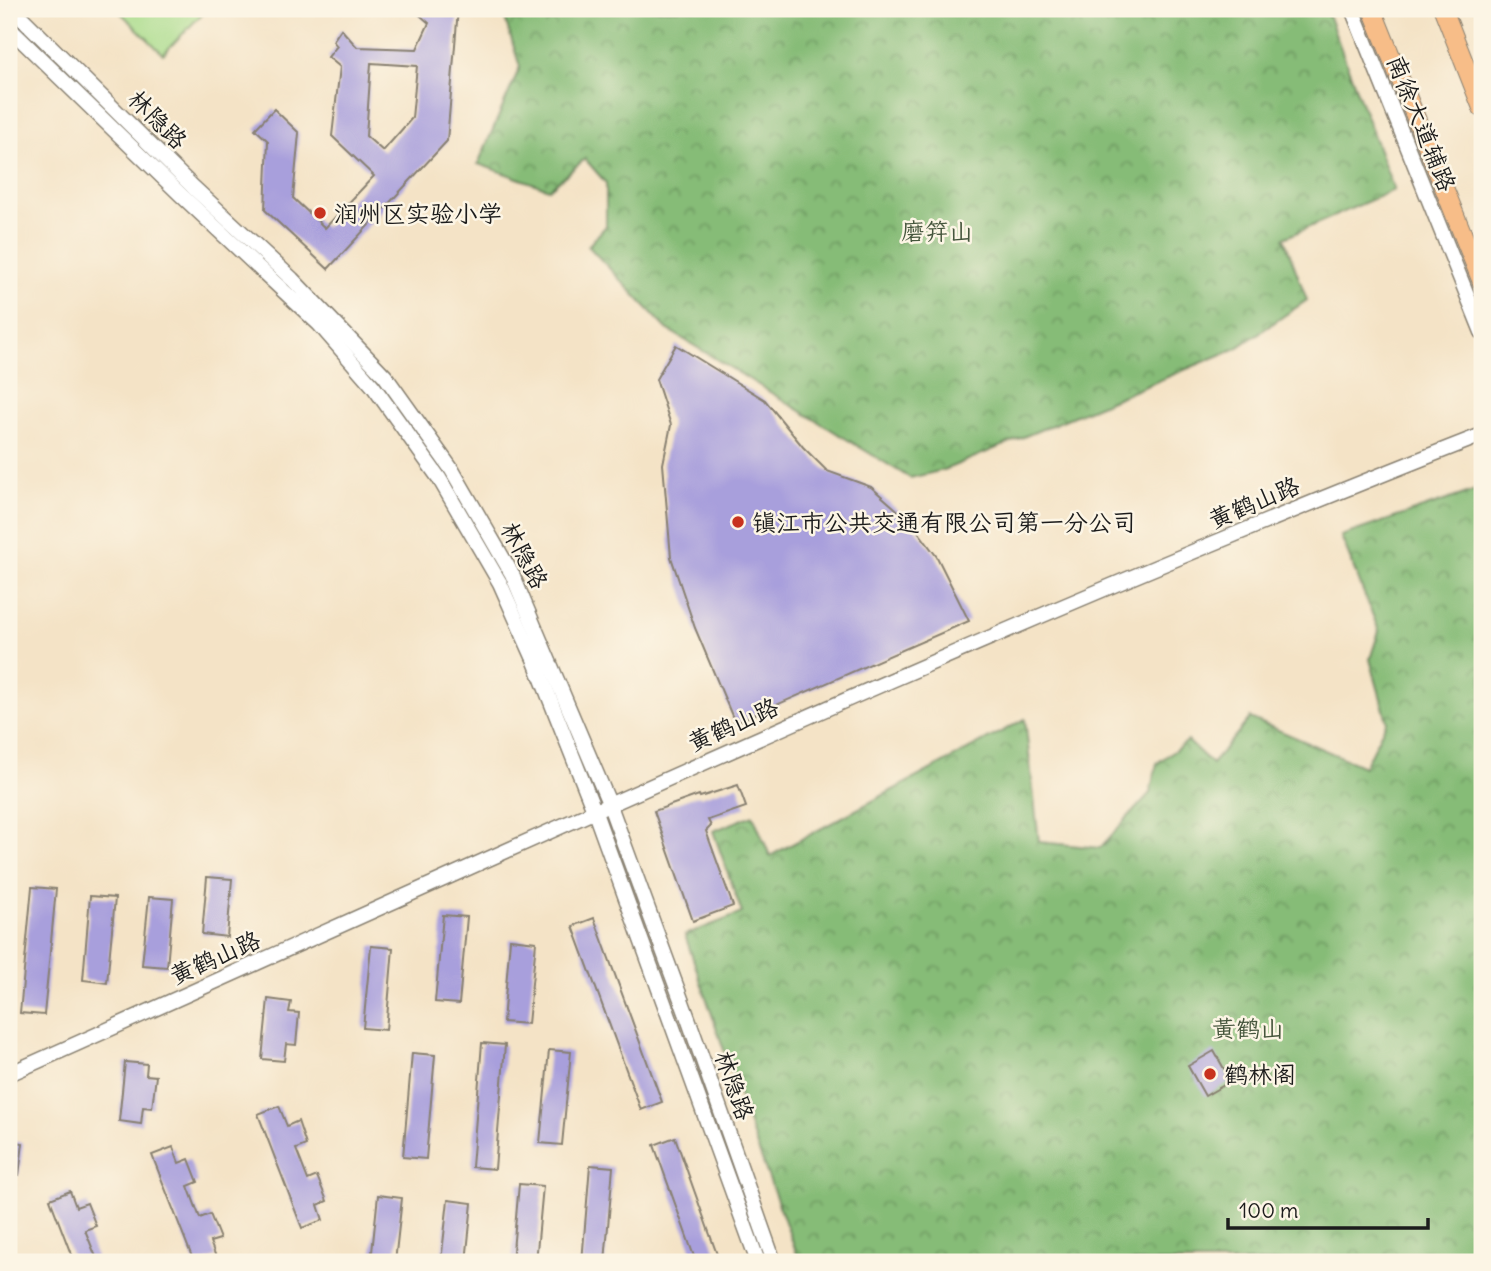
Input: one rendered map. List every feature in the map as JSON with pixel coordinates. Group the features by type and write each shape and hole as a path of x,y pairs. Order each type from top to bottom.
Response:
{"main road":[{"path":"1372,9 1482,282"},
{"path":"1443,9 1482,108"}],"street":[{"name":"林隐路","path":"13,9 194,188 292,279 385,376 452,470 512,574 609,803 774,1262"},
{"name":"南徐大道辅路","path":"1352,9 1482,332"},
{"name":"林隐路","path":"9,28 319,324 373,386 439,478 500,583 534,659 594,810 758,1262"},
{"name":"黄鹤山路","path":"9,1074 609,803 990,638 1333,494 1482,435"}],"green space":[{"path":"117,9 207,9 163,54"},
{"name":"磨笄山","path":"502,9 1326,9 1394,190 1284,238 1307,300 1237,348 944,470 910,478 667,329 588,246 606,226 606,183 585,159 549,189 478,164 520,67"},
{"name":"黄鹤山","path":"1482,488 1482,1262 800,1262 752,1133 685,935 742,913 713,831 753,815 770,856 1025,719 1039,842 1100,848 1150,793 1157,763 1188,741 1212,764 1250,718 1364,767 1387,721 1370,659 1379,631 1341,536"}],"building":[{"path":"413,9 458,9 447,141 328,269 265,210 268,141 255,129 274,109 299,133 293,198 325,228 374,176 332,136 340,67 328,57 337,46 333,41 341,29 357,47 417,49 429,23","holes":["371,63 417,66 412,118 383,151 366,136"]},
{"path":"676,345 765,400 803,447 827,471 871,487 911,522 937,557 969,621 735,723 695,628 671,557 663,464 671,425 656,379"},
{"path":"738,785 746,807 708,820 711,826 706,831 733,906 693,921 654,811"},
{"path":"207,877 232,879 227,937 202,934"},
{"path":"32,887 56,889 44,1015 20,1013"},
{"path":"90,896 115,898 107,983 83,980"},
{"path":"149,897 173,899 167,967 142,965"},
{"path":"443,915 467,917 459,1004 435,1002"},
{"path":"594,918 662,1102 641,1110 573,926"},
{"path":"510,939 536,942 528,1024 503,1022"},
{"path":"371,946 393,948 386,1030 363,1028"},
{"path":"268,999 291,1002 289,1012 299,1013 296,1045 286,1044 284,1061 262,1059"},
{"path":"482,1043 505,1045 495,1169 472,1167"},
{"path":"549,1050 571,1052 562,1145 540,1143"},
{"name":"鹤林阁","path":"1214,1051 1231,1081 1205,1096 1188,1066"},
{"path":"412,1053 435,1055 426,1159 403,1157"},
{"path":"125,1062 147,1064 146,1075 156,1076 152,1108 143,1107 141,1124 119,1121"},
{"path":"279,1106 287,1126 298,1121 306,1145 296,1149 308,1180 317,1176 327,1201 318,1205 323,1220 302,1228 258,1114"},
{"path":"675,1137 719,1260 713,1262 696,1262 654,1145"},
{"path":"9,1141 23,1143 19,1175 9,1174"},
{"path":"173,1147 179,1163 189,1159 198,1182 188,1186 200,1218 210,1214 220,1239 210,1242 216,1257 203,1262 194,1262 152,1155"},
{"path":"590,1165 613,1167 605,1262 582,1262"},
{"path":"519,1184 543,1186 536,1262 512,1262"},
{"path":"70,1191 76,1207 87,1203 96,1226 85,1230 98,1262 74,1262 50,1199"},
{"path":"378,1195 402,1198 395,1262 371,1262"},
{"path":"448,1200 472,1203 466,1262 441,1262"}],"place":[{"name":"润州区实验小学","path":"320,213"},
{"name":"镇江市公共交通有限公司第一分公司","path":"738,522"},
{"name":"鹤林阁","path":"1210,1074"}]}
